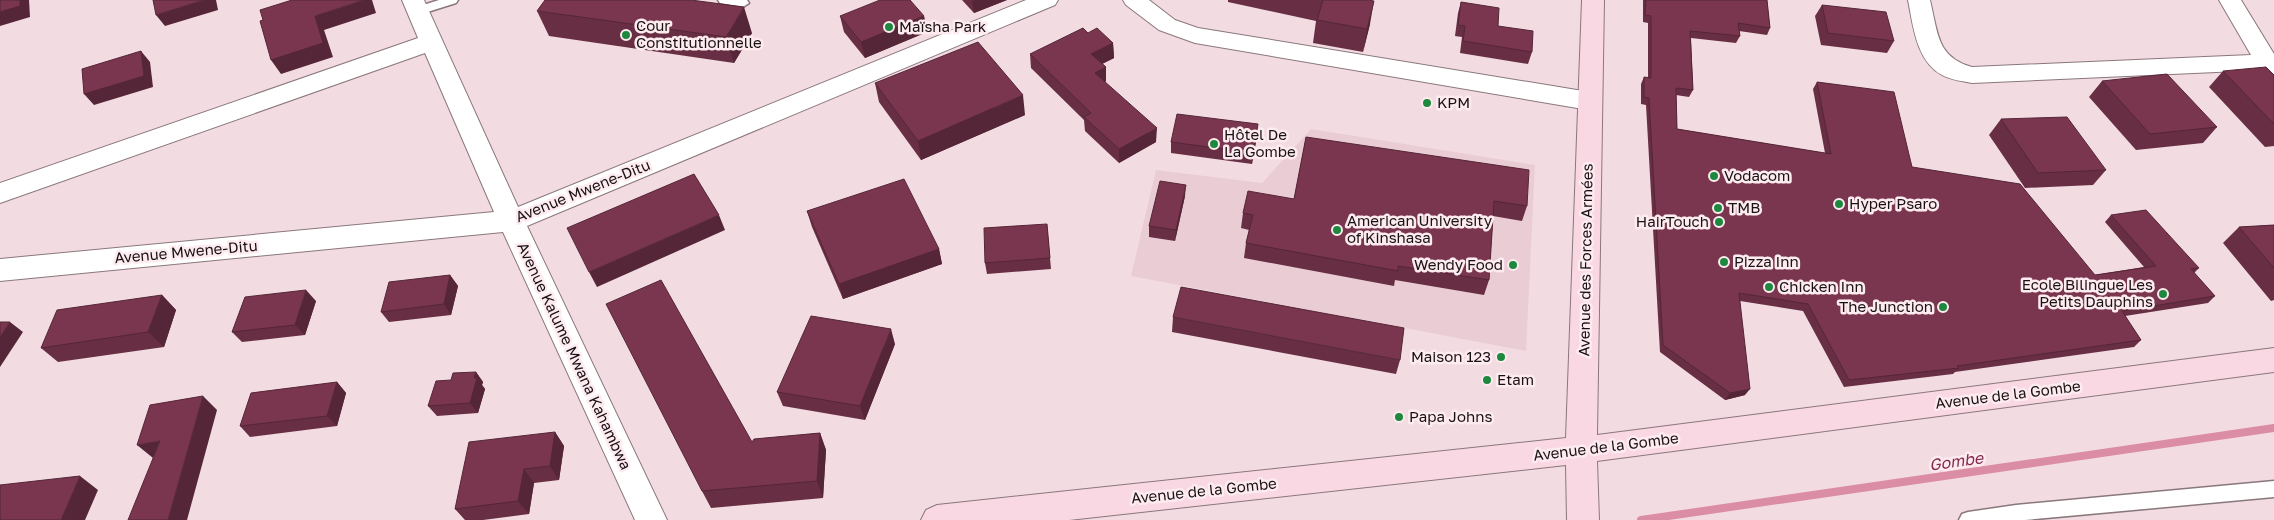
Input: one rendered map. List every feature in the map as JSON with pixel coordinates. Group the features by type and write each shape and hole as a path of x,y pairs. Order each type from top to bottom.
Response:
{"street":[{"name":"Avenue Mwene-Ditu","path":"0,270 511,221 1047,0"},
{"path":"1134,0 1167,24 1195,35 1589,101"},
{"name":"Avenue des Forces Armées","path":"1583,506 1581,450 1593,0"},
{"path":"1919,0 1934,54 1952,70 1972,75 2270,66 2230,0"},
{"name":"Avenue Kalume Mwana Kahambwa","path":"415,5 511,221 651,520"},
{"path":"0,193 432,42"},
{"name":"Avenue de la Gombe","path":"937,520 1581,450 2274,360"}],"lane":[{"path":"415,5 452,0"},
{"path":"724,0 743,3"},
{"path":"1968,520 2016,513 2274,489"}],"shaded area":[{"name":"American University of Kinshasa","path":"1311,129 1535,165 1526,351 1131,276 1156,170 1262,183"}],"building":[{"path":"0,0 20,0 20,6 0,12"},
{"path":"153,0 204,0 156,15"},
{"path":"292,0 364,0 315,16 323,43 271,60 260,21 263,20 260,10"},
{"path":"545,0 691,0 744,7 726,37 537,11"},
{"path":"880,0 910,0 924,16 861,42 840,16"},
{"path":"1323,0 1374,1 1367,29 1317,20"},
{"path":"1646,0 1767,0 1770,28 1738,23 1740,36 1690,31 1693,90 1676,88 1677,129 1831,154 1817,82 1894,92 1912,167 2020,184 2095,275 2156,266 2111,215 2146,210 2199,268 2191,269 2215,296 2122,311 2141,340 1957,366 1959,368 1849,380 1808,304 1739,293 1750,389 1730,393 1663,345 1649,98 1644,97 1644,77 1651,78 1651,16 1645,15"},
{"path":"1461,2 1499,8 1498,26 1533,31 1532,52 1463,41 1465,26 1458,25"},
{"path":"1822,5 1886,12 1894,41 1828,33"},
{"path":"1083,28 1088,33 1097,28 1113,43 1091,54 1106,67 1095,73 1157,128 1119,149 1084,117 1091,113 1030,54"},
{"path":"978,42 1023,95 918,141 875,83"},
{"path":"141,51 144,76 84,94 82,69"},
{"path":"2266,67 2274,75 2274,124 2223,71"},
{"path":"2167,74 2217,127 2150,134 2102,81"},
{"path":"1177,114 1258,124 1253,153 1171,142"},
{"path":"2067,117 2106,170 2038,173 2001,119"},
{"path":"1306,137 1529,170 1527,206 1494,201 1489,280 1398,266 1398,271 1246,243 1253,215 1243,213 1248,191 1294,199"},
{"path":"694,174 719,215 589,272 567,228"},
{"path":"904,179 939,249 839,284 807,211"},
{"path":"1160,181 1186,185 1176,230 1149,226"},
{"path":"1047,224 1050,258 985,263 984,228"},
{"path":"2274,225 2274,268 2239,227"},
{"path":"450,275 444,304 381,312 389,282"},
{"path":"661,280 752,442 754,439 820,433 817,481 702,491 606,304"},
{"path":"1181,287 1404,328 1400,360 1173,317"},
{"path":"306,290 295,325 232,332 245,297"},
{"path":"162,295 148,332 41,348 57,310"},
{"path":"811,316 891,329 860,406 777,392"},
{"path":"0,322 10,322 0,337"},
{"path":"476,372 474,378 477,378 470,403 428,406 436,381 451,380 453,373"},
{"path":"337,382 327,416 240,426 251,393"},
{"path":"203,396 168,520 128,520 160,441 137,445 150,405"},
{"path":"555,432 550,466 524,469 518,501 455,509 469,442"},
{"path":"80,476 61,520 0,520 0,485"}],"waterway":[{"name":"Gombe","path":"1641,520 2274,428"}],"place":[{"name":"Maïsha Park","path":"889,27"},
{"name":"Cour Constitutionnelle","path":"626,35"},
{"name":"KPM","path":"1427,103"},
{"name":"Hôtel De La Gombe","path":"1214,144"},
{"name":"Vodacom","path":"1714,176"},
{"name":"Hyper Psaro","path":"1839,204"},
{"name":"TMB","path":"1718,208"},
{"name":"HairTouch","path":"1719,222"},
{"name":"American University of Kinshasa","path":"1337,230"},
{"name":"Pizza Inn","path":"1724,262"},
{"name":"Wendy Food","path":"1513,265"},
{"name":"Chicken Inn","path":"1769,287"},
{"name":"Ecole Bilingue Les Petits Dauphins","path":"2163,294"},
{"name":"The Junction","path":"1943,307"},
{"name":"Maison 123","path":"1501,357"},
{"name":"Etam","path":"1487,380"},
{"name":"Papa Johns","path":"1399,417"}]}
